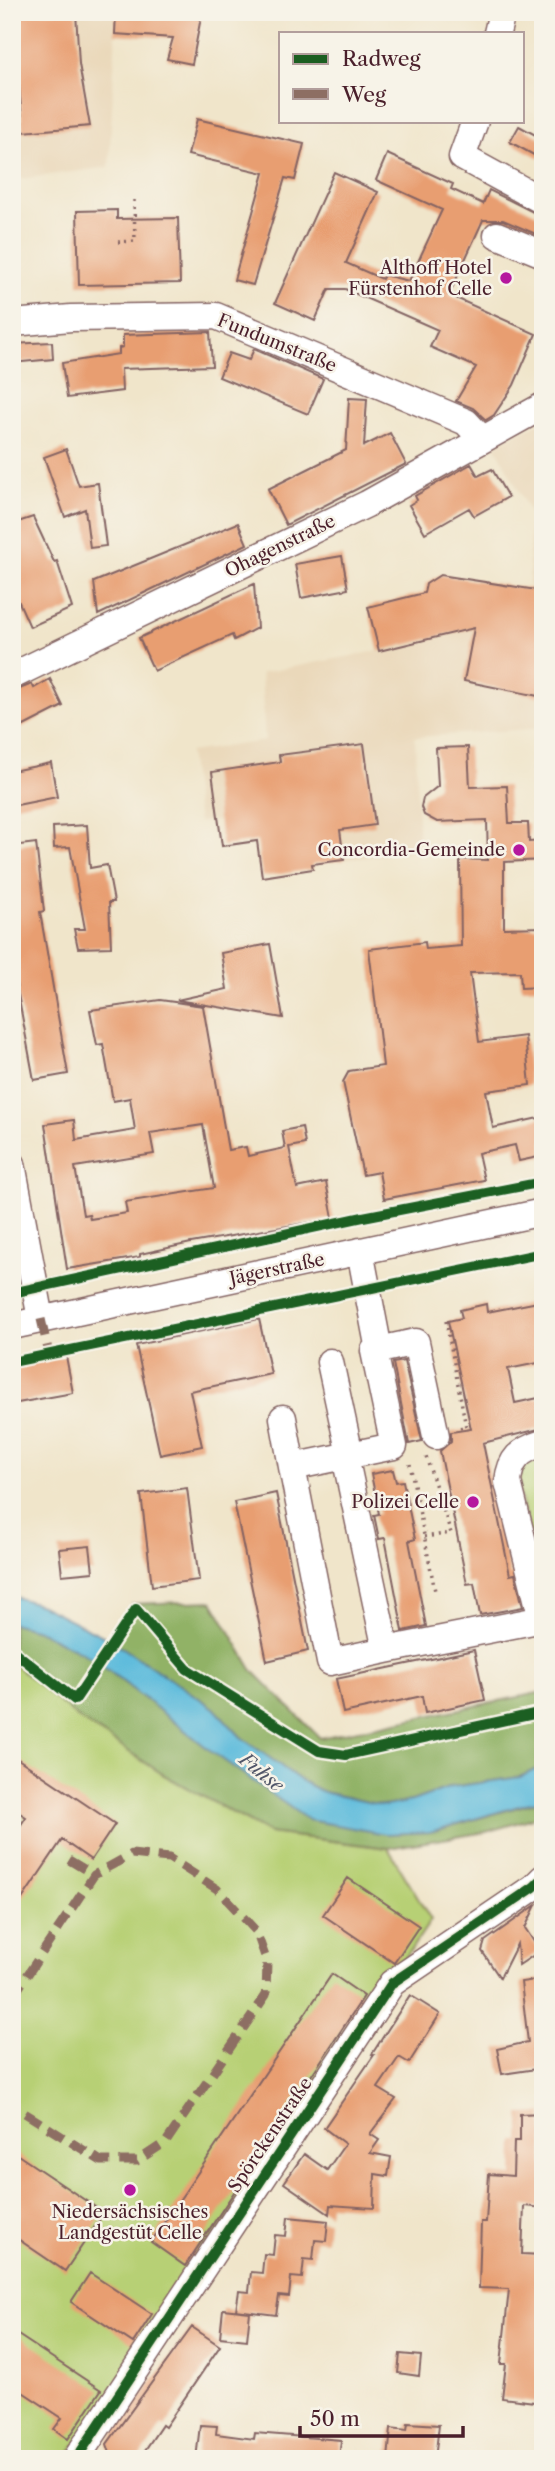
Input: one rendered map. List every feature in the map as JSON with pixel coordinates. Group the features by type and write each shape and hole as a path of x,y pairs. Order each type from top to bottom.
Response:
{"street":[{"path":"497,32 502,12"},
{"path":"475,122 462,157 543,201"},
{"path":"497,235 543,254"},
{"name":"Fundumstraße","path":"12,323 71,318 216,316 466,422 482,439"},
{"name":"Ohagenstraße","path":"12,676 367,504 543,405"},
{"path":"12,1164 41,1320"},
{"name":"Jägerstraße","path":"12,1326 543,1212"},
{"path":"360,1251 379,1350"},
{"path":"292,1467 394,1446 374,1351 416,1342 430,1443"},
{"path":"330,1362 386,1650"},
{"path":"283,1418 330,1662 542,1619 508,1482 510,1466 517,1455 543,1443"},
{"name":"Spörckenstraße","path":"80,2457 392,1983 540,1888"}],"path":[{"path":"120,242 135,241 134,200"},
{"path":"424,1537 451,1533 430,1443"},
{"path":"408,1452 435,1591"}],"shaded area":[{"path":"12,12 117,12 109,167 13,180 19,218 12,219"},
{"path":"543,421 543,728 415,737 419,850 313,864 313,869 262,877 257,841 222,846 218,821 198,822 189,752 265,741 261,673 378,651 368,607 424,594 426,584 440,575 529,589 530,513 495,445"}],"green space":[{"path":"543,1448 543,1595 514,1468"},
{"path":"212,1601 253,1671 320,1738 543,1692 543,1766 520,1777 451,1787 412,1801 385,1806 323,1792 300,1780 241,1737 214,1708 110,1640 132,1604"},
{"path":"12,1623 38,1630 94,1659 215,1754 386,1834 430,1832 543,1800 543,1815 486,1832 388,1848 269,1833 164,1775 77,1717 12,1662"},
{"name":"Niedersächsisches Landgestüt Celle","path":"12,1662 77,1717 164,1775 269,1833 388,1848 431,1920 66,2459 12,2459"}],"water":[{"name":"Fuhse","path":"12,1596 41,1605 111,1640 214,1708 241,1737 300,1780 323,1792 385,1806 412,1801 451,1787 520,1777 543,1766 543,1799 430,1832 386,1834 308,1820 215,1754 94,1659 38,1630 12,1623"}],"building":[{"path":"12,12 76,12 79,64 90,126 23,132 17,62 12,62"},
{"path":"116,12 202,12 192,64 167,59 173,38 115,34"},
{"path":"197,119 304,144 295,180 285,178 253,285 234,280 264,173 188,155"},
{"path":"519,126 543,139 543,160 510,142"},
{"path":"387,154 453,184 451,189 483,204 489,190 543,217 543,237 503,220 483,220 449,295 536,334 514,385 494,415 486,420 473,408 456,401 476,367 430,347 438,330 345,289 329,289 315,321 275,303 334,172 378,192 346,263 382,279 384,275 409,281 442,210 376,180"},
{"path":"117,210 117,219 178,218 180,283 79,285 77,211"},
{"path":"210,332 212,366 121,369 122,391 67,398 62,363 119,354 119,348 123,347 123,335"},
{"path":"52,342 53,359 12,363 12,344"},
{"path":"254,349 323,379 308,414 219,377 229,353 249,360"},
{"path":"349,398 367,399 364,446 390,433 406,464 286,525 268,489 346,450"},
{"path":"66,449 79,486 98,483 106,546 90,548 85,509 65,517 44,457"},
{"path":"471,464 478,476 492,469 508,497 474,516 469,508 425,533 409,505 417,500 415,496"},
{"path":"33,517 54,562 57,561 72,608 30,627 19,602 12,605 12,524"},
{"path":"238,523 247,544 98,615 94,582"},
{"path":"342,556 348,589 301,598 295,564"},
{"path":"440,575 543,591 543,697 464,681 474,628 379,651 368,607 424,593 426,584"},
{"path":"254,584 257,628 234,640 232,635 154,671 139,638"},
{"path":"50,679 63,706 12,732 12,692 32,684 34,688"},
{"path":"364,744 375,825 340,830 344,860 312,864 313,869 262,877 257,841 222,846 212,772 280,762 279,755"},
{"path":"468,747 470,787 507,786 509,823 528,823 529,842 543,841 543,860 504,862 504,928 543,927 543,987 521,988 520,972 470,973 479,1042 525,1036 530,1085 486,1091 493,1128 543,1117 543,1156 519,1161 515,1145 478,1153 484,1180 384,1199 379,1172 363,1175 343,1082 349,1071 383,1066 369,949 425,942 426,949 461,946 460,859 488,860 487,820 437,822 424,815 421,807 423,798 438,786 436,748"},
{"path":"51,763 57,797 12,806 12,771"},
{"path":"87,825 90,868 107,865 114,902 109,902 111,947 78,948 74,929 85,929 70,847 54,848 53,827"},
{"path":"36,843 44,911 40,912 68,1074 34,1080 12,962 12,846"},
{"path":"270,944 283,1018 177,1000 227,989 221,953"},
{"path":"160,1000 203,1006 228,1150 246,1147 248,1156 285,1148 282,1131 302,1127 305,1144 289,1147 297,1188 326,1182 333,1218 191,1243 140,1254 140,1257 67,1269 45,1124 74,1120 76,1140 135,1130 130,1098 113,1101 103,1044 97,1045 90,1010","holes":["203,1125 214,1188 125,1202 127,1213 90,1219 89,1214 83,1215 75,1167 154,1154 150,1133"]},
{"path":"543,1301 543,1362 508,1369 515,1403 543,1397 543,1428 483,1443 510,1575 515,1574 523,1607 480,1615 474,1583 467,1584 440,1451 451,1441 451,1432 471,1429 448,1321 462,1318 460,1310 486,1304 487,1312"},
{"path":"259,1319 271,1374 190,1391 202,1446 160,1455 136,1345"},
{"path":"66,1356 73,1393 12,1404 12,1367"},
{"path":"404,1361 422,1441 409,1444 393,1363"},
{"path":"393,1470 396,1482 403,1481 415,1539 409,1541 426,1626 403,1631 385,1538 379,1539 374,1515 379,1514 371,1474"},
{"path":"187,1488 199,1580 152,1586 141,1494"},
{"path":"276,1493 308,1651 267,1661 234,1502"},
{"path":"90,1546 93,1572 62,1575 59,1549"},
{"path":"474,1650 485,1700 425,1713 422,1696 343,1713 336,1679"},
{"path":"12,1755 115,1824 91,1860 62,1840 12,1914 12,1838 26,1817 12,1808"},
{"path":"348,1878 419,1926 394,1963 323,1915"},
{"path":"536,1905 525,1928 540,1951 519,1965 517,1944 500,1978 482,1951 485,1941"},
{"path":"332,1974 364,1996 185,2266 151,2242"},
{"path":"543,1979 543,2068 502,2074 497,2049 528,2042 521,1982"},
{"path":"410,1995 440,2014 409,2063 399,2057 378,2088 396,2099 370,2134 379,2140 370,2153 391,2157 388,2176 375,2174 374,2208 330,2205 329,2214 284,2183 304,2154 327,2170 345,2144 324,2128 374,2055 372,2054"},
{"path":"543,2113 543,2208 524,2206 522,2254 543,2255 543,2403 502,2398 506,2364 501,2364 509,2289 479,2288 481,2222 486,2222 489,2174 513,2176 514,2141 520,2141 520,2114"},
{"path":"12,2151 104,2213 65,2271 12,2235"},
{"path":"288,2217 328,2221 326,2241 315,2240 313,2260 304,2259 302,2278 291,2277 289,2297 279,2296 276,2315 236,2310 239,2291 249,2292 251,2272 262,2273 264,2254 273,2255 275,2235 286,2236"},
{"path":"90,2273 152,2314 133,2343 71,2302"},
{"path":"223,2309 250,2312 247,2340 220,2337"},
{"path":"192,2327 220,2346 165,2427 162,2425 139,2459 112,2459 107,2444"},
{"path":"12,2331 101,2390 68,2439 54,2429 62,2418 12,2385"},
{"path":"400,2354 421,2356 419,2376 398,2373"},
{"path":"408,2423 439,2425 435,2459 388,2459 391,2428 407,2430"},
{"path":"200,2425 217,2426 216,2434 254,2439 255,2433 341,2440 339,2459 196,2459"}],"marked path":[{"path":"41,1319 49,1354"},
{"path":"12,1998 94,1875 132,1854 169,1858 217,1889 256,1931 267,1962 266,1995 166,2142 137,2161 101,2161 12,2105"},
{"path":"69,1860 94,1875"}],"cycle path":[{"path":"12,1293 363,1217 543,1182"},
{"path":"12,1362 543,1253"},
{"path":"12,1650 75,1700 136,1609 187,1669 319,1751 346,1755 543,1712"},
{"path":"76,2459 392,1983 534,1887 543,1878"}],"place":[{"name":"Althoff Hotel Fürstenhof Celle","path":"506,278"},
{"name":"Concordia-Gemeinde","path":"519,850"},
{"name":"Polizei Celle","path":"473,1502"},
{"name":"Niedersächsisches Landgestüt Celle","path":"130,2190"}]}
